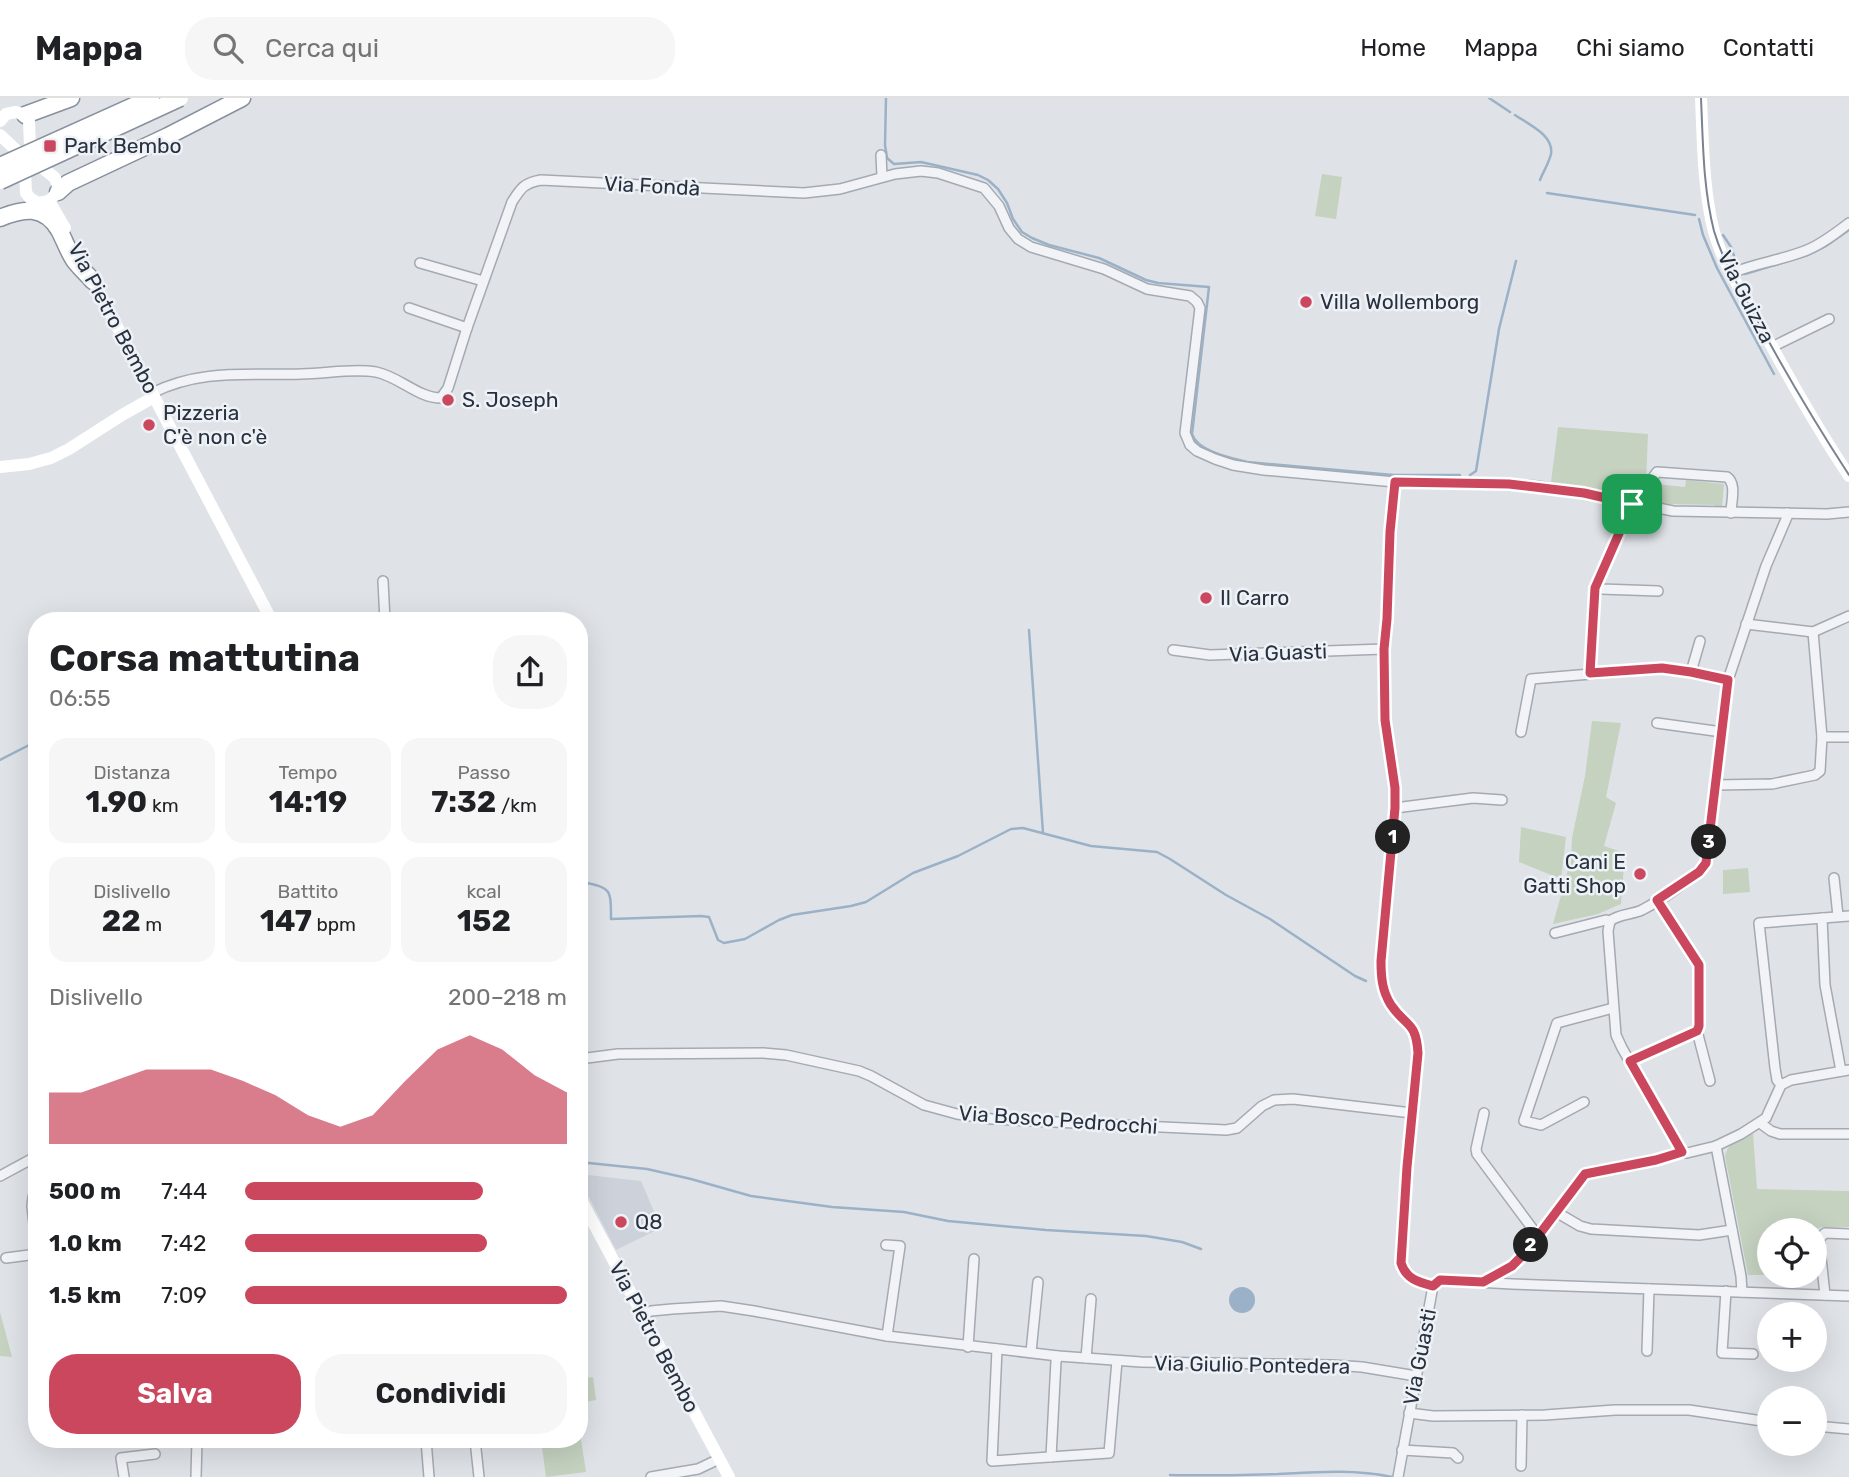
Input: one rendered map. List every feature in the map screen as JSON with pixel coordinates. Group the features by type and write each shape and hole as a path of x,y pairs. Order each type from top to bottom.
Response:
{"highway":[{"path":"25,115 71,98"},
{"path":"0,166 151,98"},
{"path":"0,181 180,98"},
{"path":"6,215 21,205 46,198 68,183 243,98"},
{"path":"6,215 29,210 40,212 52,220 74,260 93,281"}],"main road":[{"name":"Via Guizza","path":"1703,98 1714,207 1720,234 1734,272 1813,419 1849,476"},
{"path":"2,113 16,112 25,115"},
{"name":"Via Pietro Bembo","path":"25,115 31,125 30,147 38,164 55,178 58,186 46,198"},
{"name":"Via Pietro Bembo","path":"0,135 16,150 25,171 26,192 46,198 68,233 267,612"},
{"name":"Via Guizza","path":"1774,346 1849,467"},
{"path":"0,467 51,458 153,395"},
{"name":"Via Pietro Bembo","path":"588,1213 729,1477"}],"street":[{"path":"880,155 882,176 929,172 984,188 999,206 1009,228 1018,239 1031,247 1104,269 1147,289 1190,296 1197,302 1200,308 1185,433 1190,445 1215,460 1233,466 1264,470 1395,482 1509,484 1584,493 1674,512 1849,512"},
{"name":"Via Fondà","path":"153,395 188,380 221,374 306,374 360,370 390,375 427,397 441,398 447,388 512,202 519,190 528,183 541,180 804,193 840,189 882,176"},
{"path":"1734,272 1811,248 1849,223"},
{"path":"420,263 483,281"},
{"path":"408,308 467,328"},
{"path":"1774,346 1829,319"},
{"path":"1654,476 1657,472 1727,477 1733,484 1731,513"},
{"name":"Via Guasti","path":"1395,482 1384,649 1385,720 1395,788 1395,808 1381,980 1392,1006 1417,1037 1418,1053 1401,1263 1410,1278 1433,1286 1398,1477"},
{"path":"1590,673 1595,588 1632,504"},
{"path":"1555,933 1609,921 1641,910 1699,872 1706,863 1728,680 1787,513"},
{"path":"383,581 385,612"},
{"path":"1595,588 1658,591"},
{"path":"1746,624 1814,632 1849,616"},
{"path":"1716,785 1772,784 1815,775 1820,771 1822,737 1814,632"},
{"path":"1691,672 1700,640"},
{"name":"Via Guasti","path":"1172,650 1210,655 1384,649"},
{"path":"1521,732 1531,679 1662,668 1728,680"},
{"path":"1657,723 1722,732"},
{"path":"1822,737 1849,737"},
{"path":"1395,808 1473,798 1502,800"},
{"path":"1834,878 1838,916"},
{"path":"1657,900 1699,965 1697,1031 1710,1081"},
{"path":"1781,1085 1777,1080 1775,1068 1759,923 1849,916"},
{"path":"1483,1282 1512,1266 1526,1252 1585,1174 1716,1146 1760,1123 1770,1112 1781,1085 1791,1080 1845,1070 1825,985 1822,918"},
{"path":"1609,921 1616,1035 1682,1152"},
{"path":"1584,1102 1541,1125 1524,1121 1557,1023 1614,1008"},
{"path":"1630,1061 1697,1031"},
{"name":"Via Bosco Pedrocchi","path":"588,1058 618,1054 786,1055 859,1071 924,1105 957,1114 992,1119 1226,1130 1237,1128 1262,1106 1274,1100 1293,1099 1412,1113"},
{"path":"1770,1112 1776,1133"},
{"path":"1484,1113 1477,1154 1538,1236"},
{"path":"1760,1123 1776,1133 1849,1134"},
{"path":"1716,1146 1742,1292"},
{"path":"0,1175 28,1161"},
{"path":"1556,1212 1580,1226 1591,1229 1699,1235 1732,1230"},
{"path":"1825,1295 1819,1239 1825,1233 1849,1234"},
{"path":"886,1245 900,1246 887,1336"},
{"path":"6,1258 28,1254"},
{"path":"968,1347 974,1259"},
{"path":"1433,1286 1440,1280 1849,1296"},
{"path":"1031,1352 1038,1282"},
{"path":"1647,1351 1650,1289"},
{"path":"1727,1291 1722,1353 1753,1354"},
{"path":"1086,1358 1091,1299"},
{"name":"Via Giulio Pontedera","path":"642,1315 660,1310 721,1306 887,1336 968,1347 1117,1361 1332,1365 1416,1376"},
{"path":"997,1349 992,1461 1109,1453 1117,1361"},
{"path":"1051,1457 1058,1356"},
{"path":"1409,1413 1433,1416 1689,1410 1757,1420"},
{"path":"1521,1466 1522,1415"},
{"path":"1827,1427 1849,1429"},
{"path":"196,1477 197,1448"},
{"path":"427,1448 429,1477"},
{"path":"475,1448 479,1477"},
{"path":"1402,1450 1453,1453 1458,1458"},
{"path":"124,1477 121,1458 155,1454"},
{"path":"650,1477 693,1470 719,1459"}],"shaded area":[{"path":"588,1175 641,1181 661,1228 616,1250 588,1196"}],"green space":[{"path":"1322,174 1342,177 1336,219 1315,216"},
{"path":"1558,427 1648,434 1646,483 1685,487 1686,480 1724,484 1722,508 1716,508 1715,505 1669,504 1551,482"},
{"path":"1592,721 1621,723 1606,797 1616,803 1604,846 1625,853 1621,904 1598,914 1553,924 1571,859 1572,838 1585,776"},
{"path":"1521,827 1566,837 1561,879 1519,862"},
{"path":"1748,868 1750,892 1723,894 1723,870"},
{"path":"1753,1133 1757,1189 1849,1191 1849,1227 1827,1227 1827,1218 1757,1218 1757,1275 1748,1275 1725,1156 1732,1144"},
{"path":"0,1312 12,1357 0,1356"},
{"path":"593,1377 596,1400 588,1401 588,1378"},
{"path":"542,1448 582,1448 586,1472 546,1477"}],"water":[{"path":"1242,1287 1251,1291 1255,1300 1251,1309 1242,1313 1233,1309 1229,1300 1233,1291"}],"waterway":[{"path":"886,98 885,145 887,158 894,164 921,162 978,175 998,189 1022,232 1032,238 1099,258 1146,280 1209,287 1192,434 1200,445 1215,453 1247,462 1393,475 1460,475"},
{"path":"1489,98 1510,112"},
{"path":"1515,115 1539,131 1551,147 1551,154 1540,180"},
{"path":"1547,193 1695,215"},
{"path":"1699,219 1717,268 1774,374"},
{"path":"1745,274 1808,255 1849,230"},
{"path":"1723,235 1736,262"},
{"path":"1470,475 1476,471 1499,329 1516,261"},
{"path":"1029,630 1043,833"},
{"path":"0,760 28,746"},
{"path":"588,884 607,890 611,919 709,917 718,940 724,943 745,939 792,915 866,902 913,873 958,856 1011,829 1023,828 1091,846 1157,852 1270,919 1366,981"},
{"path":"588,1163 647,1169 751,1196 832,1207 904,1212 948,1221 1146,1236 1182,1242 1201,1249"},
{"path":"1170,1475 1335,1472 1392,1477"}],"tram line":[{"path":"1701,98 1710,215 1722,254 1778,358 1849,475"}],"place":[{"name":"Park Bembo","path":"50,146"},
{"name":"Villa Wollemborg","path":"1306,302"},
{"name":"S. Joseph","path":"448,400"},
{"name":"Pizzeria C'è non c'è","path":"149,425"},
{"name":"Il Carro","path":"1206,598"},
{"name":"Cani E Gatti Shop","path":"1640,874"},
{"name":"Q8","path":"621,1222"}],"route":[{"path":"1395,482 1536,486 1603,496 1632,504 1595,588 1590,673 1662,668 1728,680 1706,863 1699,872 1657,900 1699,965 1699,1026 1697,1031 1630,1061 1682,1152 1585,1174 1526,1252 1512,1266 1483,1282 1440,1280 1433,1286 1410,1278 1401,1263 1418,1053 1417,1037 1392,1006 1381,980 1395,808 1395,788 1385,720 1384,649 1395,482"}]}
